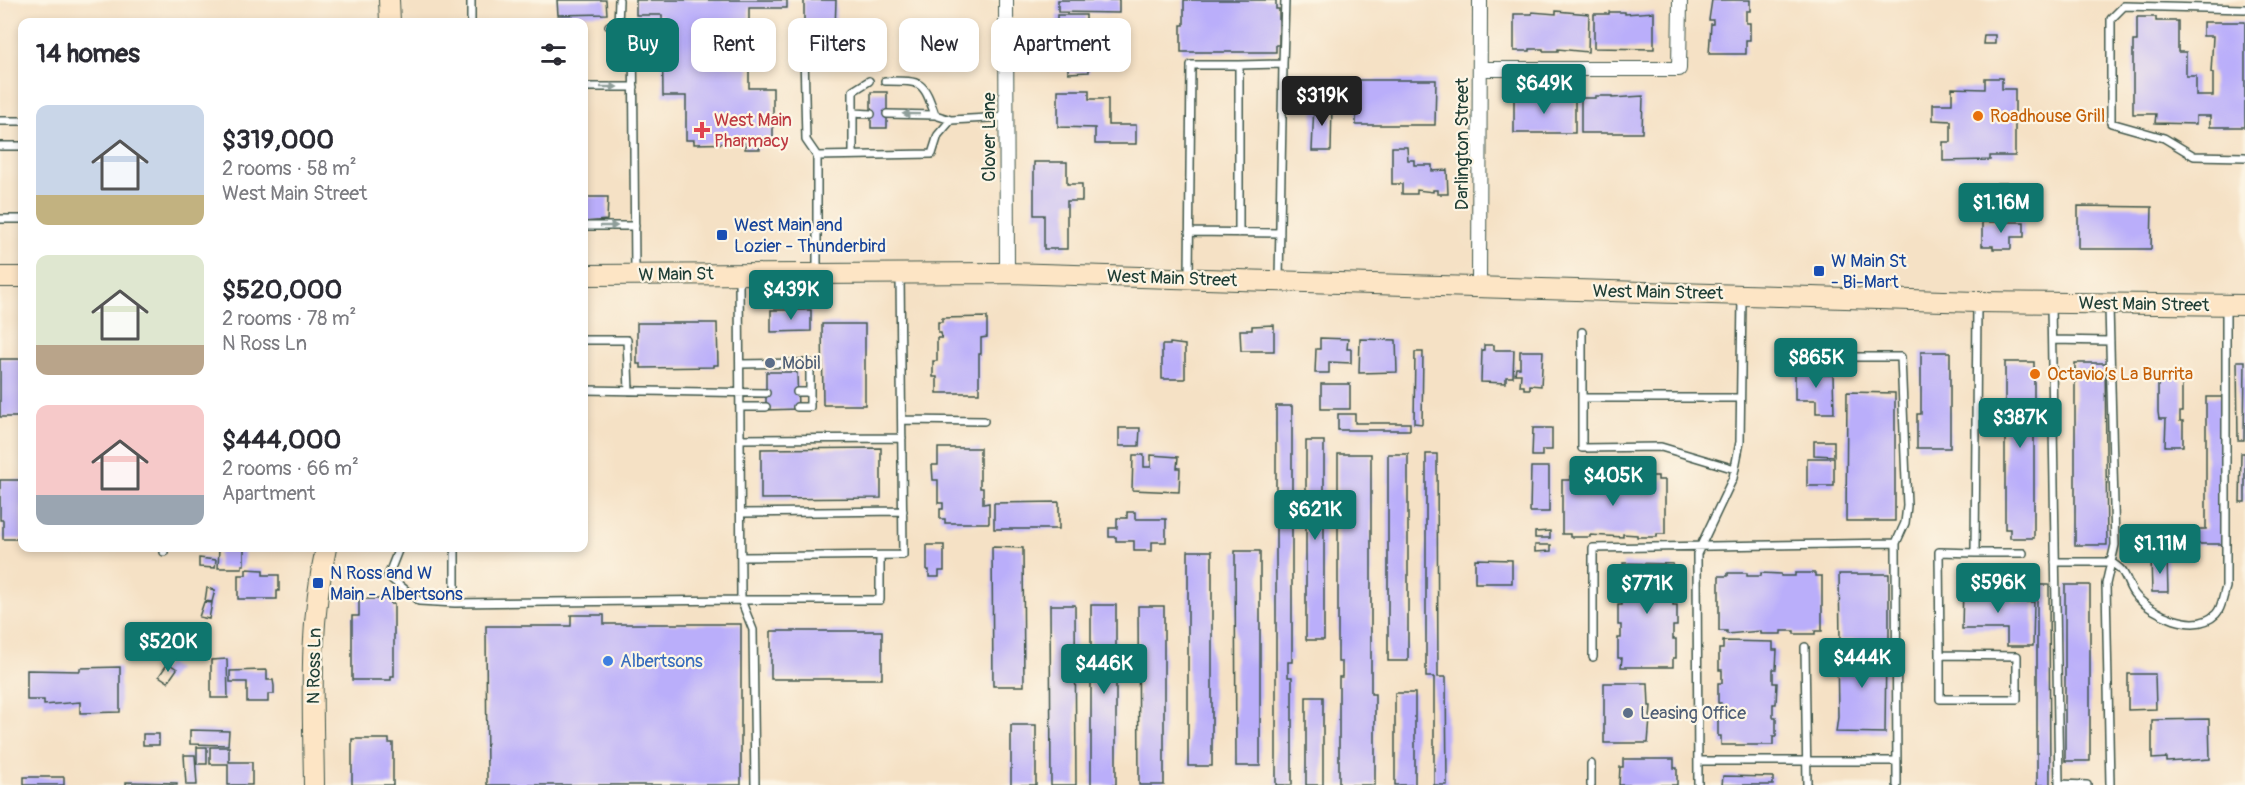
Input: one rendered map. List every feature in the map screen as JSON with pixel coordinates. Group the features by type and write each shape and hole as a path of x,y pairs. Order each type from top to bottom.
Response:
{"main road":[{"path":"389,0 390,18"},
{"path":"900,273 1007,273"},
{"name":"W Main St","path":"588,274 900,273"},
{"name":"West Main Street","path":"1007,273 1977,302 2235,305"},
{"path":"0,277 18,277"},
{"name":"N Ross Ln","path":"314,785 313,638 318,583 325,552"}],"street":[{"name":"Clover Lane","path":"1006,0 1007,273"},
{"name":"Darlington Street","path":"1479,288 1480,0"},
{"path":"1480,69 1679,69 1680,0"}],"lane":[{"path":"471,0 471,18"},
{"path":"618,18 619,0"},
{"path":"1279,281 1285,0"},
{"path":"2245,9 2124,6 2111,19 2111,123 2164,138 2194,156 2245,157"},
{"path":"1189,279 1191,65 1283,64"},
{"path":"1239,65 1239,233"},
{"path":"634,72 635,274"},
{"path":"804,72 806,140 817,156 817,273"},
{"path":"853,155 854,91 869,81"},
{"path":"885,81 913,81 926,89 935,115"},
{"path":"588,87 634,87"},
{"path":"853,113 871,114"},
{"path":"887,114 935,115 951,120 1006,117"},
{"path":"817,156 932,154 938,135 951,120"},
{"path":"0,121 18,122"},
{"path":"0,146 18,147"},
{"path":"0,219 18,219"},
{"path":"588,226 635,226"},
{"path":"1189,232 1280,233"},
{"path":"739,273 741,600 753,630 754,785"},
{"path":"741,557 903,555 900,273"},
{"path":"1698,785 1697,554 1733,478 1740,442 1742,294"},
{"path":"1975,553 1977,302"},
{"path":"2051,303 2059,784 2087,785"},
{"path":"2109,303 2115,545 2106,584 2110,785"},
{"path":"2055,562 2111,562 2123,572 2133,594 2148,609 2170,619 2190,622 2209,620 2218,611 2226,587 2235,305"},
{"path":"1582,332 1582,448 1661,447 1735,468"},
{"path":"588,340 627,340 629,391"},
{"path":"2052,340 2110,341"},
{"path":"1849,357 1902,357 1907,506 1905,523 1896,543 1897,785"},
{"path":"740,364 810,363 810,406 797,407"},
{"path":"588,390 766,393"},
{"path":"797,392 810,392"},
{"path":"1582,398 1740,398"},
{"path":"741,407 766,407"},
{"path":"902,420 984,420"},
{"path":"740,439 902,438"},
{"path":"741,513 903,511"},
{"path":"1593,657 1593,548 1896,543"},
{"path":"397,552 388,576 419,601 455,603 880,600 880,556"},
{"path":"455,552 455,603"},
{"path":"1940,655 2017,656 2017,699 1940,699 1939,552 2023,553"},
{"path":"1805,647 1807,785"},
{"path":"1698,761 1897,760"},
{"path":"1591,764 1591,785"}],"building":[{"path":"557,0 606,0 607,14 558,15"},
{"path":"636,0 787,0 787,8 749,8 749,18 691,18 691,72 749,72 749,88 773,88 773,143 760,143 760,149 745,149 745,143 694,144 694,140 686,140 686,96 663,96 663,72 679,72 679,18 662,18 662,15 636,15"},
{"path":"804,0 836,0 835,18 804,18"},
{"path":"1058,0 1119,0 1119,13 1058,12"},
{"path":"1184,0 1276,0 1276,9 1279,9 1279,45 1276,45 1276,52 1181,52"},
{"path":"1712,0 1750,0 1750,11 1746,11 1746,23 1750,23 1750,40 1746,40 1746,54 1709,54 1711,24 1713,24 1713,20 1709,20"},
{"path":"1556,11 1589,14 1588,52 1558,49 1558,51 1530,49 1530,51 1514,51 1514,14 1532,14 1532,12 1556,14"},
{"path":"1609,12 1625,12 1625,14 1654,12 1654,49 1594,48 1594,14 1609,14"},
{"path":"1057,15 1086,15 1086,18 1057,18"},
{"path":"2137,17 2156,17 2156,21 2178,21 2178,52 2186,52 2186,76 2196,76 2196,96 2213,96 2213,73 2211,73 2213,36 2203,36 2203,22 2245,22 2245,127 2210,127 2210,116 2196,116 2196,124 2155,123 2156,114 2133,114 2133,41 2137,41"},
{"path":"1984,35 1995,35 1995,44 1983,44"},
{"path":"1985,78 2002,78 2002,89 2015,89 2015,156 1990,156 1990,160 1943,161 1943,142 1951,142 1951,121 1933,120 1933,104 1952,104 1952,88 1985,89"},
{"path":"1356,80 1436,80 1435,125 1356,125"},
{"path":"1058,90 1089,90 1089,99 1108,99 1108,125 1136,125 1136,144 1095,144 1095,128 1058,127"},
{"path":"871,92 887,92 887,128 871,128"},
{"path":"1595,96 1612,96 1612,98 1643,96 1642,133 1581,133 1581,98 1595,98"},
{"path":"1514,98 1575,98 1575,133 1514,133"},
{"path":"1314,103 1332,104 1331,151 1312,151"},
{"path":"1392,147 1407,147 1408,160 1414,160 1414,165 1432,165 1432,171 1447,170 1448,194 1437,194 1437,190 1433,192 1417,190 1417,194 1402,194 1402,184 1392,184"},
{"path":"1034,162 1067,162 1067,184 1082,184 1082,201 1067,201 1067,249 1044,249 1044,215 1034,215"},
{"path":"1997,183 2009,183 2009,193 1997,193"},
{"path":"588,197 608,197 607,220 588,222"},
{"path":"2078,206 2152,207 2151,249 2078,249"},
{"path":"1982,222 2024,222 2024,237 2011,237 2011,249 1993,249 1993,246 1982,246"},
{"path":"771,310 811,310 811,331 771,332"},
{"path":"987,317 987,337 981,338 981,354 979,354 979,393 937,393 937,377 933,377 933,361 937,361 937,338 942,338 941,333 938,333 938,322 942,322 942,318"},
{"path":"637,323 717,323 718,365 714,367 641,368 641,364 637,364"},
{"path":"822,324 865,324 865,405 823,405"},
{"path":"1274,325 1274,351 1241,351 1240,330 1252,330 1252,326"},
{"path":"1320,338 1348,339 1347,349 1351,349 1351,363 1329,362 1329,373 1315,373 1316,349 1320,349"},
{"path":"1360,339 1396,340 1397,372 1359,373"},
{"path":"1170,343 1185,345 1185,379 1162,379 1162,345 1170,345"},
{"path":"1484,345 1494,345 1494,350 1514,350 1513,377 1506,377 1506,383 1481,382"},
{"path":"1520,351 1543,351 1541,386 1530,385 1530,389 1524,389 1524,386 1520,386 1521,374 1515,374 1516,368 1520,368"},
{"path":"1415,352 1423,352 1422,424 1414,423"},
{"path":"1921,352 1950,352 1950,448 1917,448 1917,414 1921,414"},
{"path":"0,359 18,359 18,417 0,417"},
{"path":"2237,361 2245,361 2244,440 2238,440"},
{"path":"2005,362 2034,362 2034,538 2010,538 2010,529 2005,529"},
{"path":"2075,363 2105,363 2107,545 2075,545"},
{"path":"1805,368 1818,368 1818,375 1833,375 1834,413 1816,413 1816,400 1795,400 1795,372 1805,372"},
{"path":"766,372 797,372 798,409 766,410"},
{"path":"2161,376 2179,376 2179,381 2182,381 2180,421 2183,421 2183,446 2165,446 2166,419 2159,419 2158,412 2158,381 2161,381"},
{"path":"1321,384 1350,384 1350,409 1321,409"},
{"path":"1847,392 1895,393 1895,521 1846,521"},
{"path":"2206,397 2222,397 2222,544 2189,544 2189,529 2206,529"},
{"path":"1276,406 1292,406 1292,662 1288,662 1288,677 1292,677 1292,785 1276,785"},
{"path":"1338,414 1355,414 1355,423 1410,423 1410,430 1338,430"},
{"path":"1119,428 1140,428 1139,446 1119,446"},
{"path":"1533,428 1552,428 1552,450 1542,450 1542,456 1532,456"},
{"path":"1306,441 1324,441 1324,640 1306,640"},
{"path":"1814,441 1834,441 1834,456 1814,455"},
{"path":"881,448 881,498 761,499 761,449"},
{"path":"938,448 980,448 980,488 983,488 983,504 989,503 989,523 945,523 945,519 940,519 940,509 943,509 943,503 938,503 938,480 933,480 932,465 938,465"},
{"path":"2241,453 2245,453 2245,502 2240,502"},
{"path":"1338,454 1371,454 1371,694 1375,694 1375,785 1339,785 1339,677 1342,677 1342,662 1338,662"},
{"path":"1388,454 1408,454 1408,661 1388,661"},
{"path":"1426,454 1437,454 1438,677 1446,677 1447,785 1434,785 1434,677 1426,677"},
{"path":"1133,455 1144,455 1144,467 1151,467 1151,455 1178,457 1179,492 1132,490"},
{"path":"1807,458 1834,458 1834,486 1807,486"},
{"path":"1531,467 1549,467 1549,512 1530,512"},
{"path":"1570,476 1590,476 1590,479 1624,477 1624,480 1638,480 1638,476 1658,476 1658,480 1665,480 1665,534 1657,534 1657,537 1623,534 1623,537 1590,535 1590,537 1570,537 1570,534 1562,534 1562,480 1570,480"},
{"path":"0,480 18,480 18,539 3,539 3,520 0,520"},
{"path":"1059,502 1059,529 994,529 994,503"},
{"path":"1127,512 1135,512 1135,519 1166,519 1166,542 1152,542 1152,551 1134,551 1134,541 1116,541 1116,537 1109,537 1109,528 1117,528 1117,518 1127,518"},
{"path":"1550,531 1550,538 1535,538 1535,532"},
{"path":"927,545 944,545 944,571 939,571 939,577 929,577"},
{"path":"1535,545 1551,545 1551,551 1535,552"},
{"path":"992,547 1023,548 1024,686 993,686"},
{"path":"1188,551 1212,551 1212,766 1188,766"},
{"path":"1235,551 1260,551 1260,766 1236,766"},
{"path":"219,552 244,552 242,568 218,568"},
{"path":"199,558 216,560 215,568 199,567"},
{"path":"2151,558 2167,558 2168,592 2152,592"},
{"path":"1475,559 1512,560 1512,583 1475,583"},
{"path":"1623,563 1673,564 1673,572 1677,572 1676,591 1673,591 1673,605 1677,605 1677,626 1673,626 1676,658 1673,658 1673,667 1621,667 1622,658 1618,658 1618,638 1621,638 1621,625 1618,625 1618,605 1622,605 1622,592 1619,592 1619,571 1623,571"},
{"path":"246,569 263,570 263,575 279,575 277,599 238,599 238,575 246,575"},
{"path":"1728,573 1747,573 1747,576 1761,576 1761,573 1795,576 1795,573 1815,573 1815,576 1822,576 1822,631 1815,631 1815,634 1794,634 1794,631 1781,631 1781,634 1761,634 1761,631 1727,634 1727,631 1719,631 1719,576 1728,576"},
{"path":"1839,574 1889,574 1889,640 1840,640"},
{"path":"1963,584 1994,585 1994,591 2012,591 2012,602 2034,602 2033,646 2007,646 2007,629 1962,629"},
{"path":"2037,585 2049,585 2050,785 2037,785"},
{"path":"2065,585 2090,585 2090,761 2065,761"},
{"path":"207,588 215,590 212,602 205,601"},
{"path":"359,599 391,599 391,604 394,604 394,676 391,676 391,680 352,680 352,616 359,616"},
{"path":"204,602 212,603 209,619 199,617"},
{"path":"1050,605 1075,605 1076,785 1051,785"},
{"path":"1091,605 1116,605 1116,785 1091,785"},
{"path":"1138,606 1164,606 1164,785 1139,785"},
{"path":"571,615 604,615 604,624 741,624 741,785 487,785 486,626 571,626"},
{"path":"771,631 882,631 882,679 771,679"},
{"path":"1723,641 1773,642 1773,650 1777,650 1776,669 1773,669 1773,683 1777,683 1776,704 1773,704 1776,736 1773,736 1773,745 1721,745 1721,736 1718,736 1718,716 1721,716 1721,703 1718,703 1718,683 1722,683 1722,670 1719,670 1719,649 1723,649"},
{"path":"1837,646 1886,646 1885,733 1836,732 1838,717"},
{"path":"227,659 228,698 211,698 211,660"},
{"path":"168,663 177,669 168,682 159,676"},
{"path":"120,667 120,712 80,713 80,702 44,705 44,700 27,700 27,670 80,671 80,668"},
{"path":"267,670 267,680 273,680 274,686 274,694 268,694 268,702 247,702 247,682 230,682 230,671"},
{"path":"2128,674 2155,674 2156,709 2128,710"},
{"name":"Leasing Office","path":"1604,683 1648,683 1649,706 1651,706 1648,743 1604,743"},
{"path":"1395,693 1415,693 1415,785 1395,785"},
{"path":"1306,697 1323,697 1323,785 1306,785"},
{"path":"2209,719 2210,759 2167,762 2167,758 2152,759 2152,720"},
{"path":"1011,725 1036,725 1036,785 1011,785"},
{"path":"190,730 229,731 228,745 190,744"},
{"path":"143,734 159,734 159,745 143,745"},
{"path":"352,739 389,739 389,743 393,743 393,785 352,785"},
{"path":"197,747 207,747 207,764 197,764"},
{"path":"210,747 229,747 229,762 252,762 252,785 228,785 228,764 210,764"},
{"path":"184,755 195,755 197,785 186,785"},
{"path":"1623,759 1674,759 1674,768 1677,768 1677,785 1619,785"},
{"path":"1723,776 1773,777 1773,785 1722,785"},
{"path":"24,777 64,777 64,785 24,785"},
{"path":"126,782 177,783 177,785 126,785"}],"place":[{"name":"Roadhouse Grill","path":"1978,116"},
{"name":"West Main Pharmacy","path":"702,130"},
{"name":"West Main and Lozier - Thunderbird","path":"722,235"},
{"name":"W Main St - Bi-Mart","path":"1819,271"},
{"name":"Mobil","path":"770,363"},
{"name":"Octavio’s La Burrita","path":"2035,374"},
{"name":"N Ross and W Main - Albertsons","path":"318,583"},
{"name":"Albertsons","path":"608,661"},
{"name":"Leasing Office","path":"1628,713"}]}
